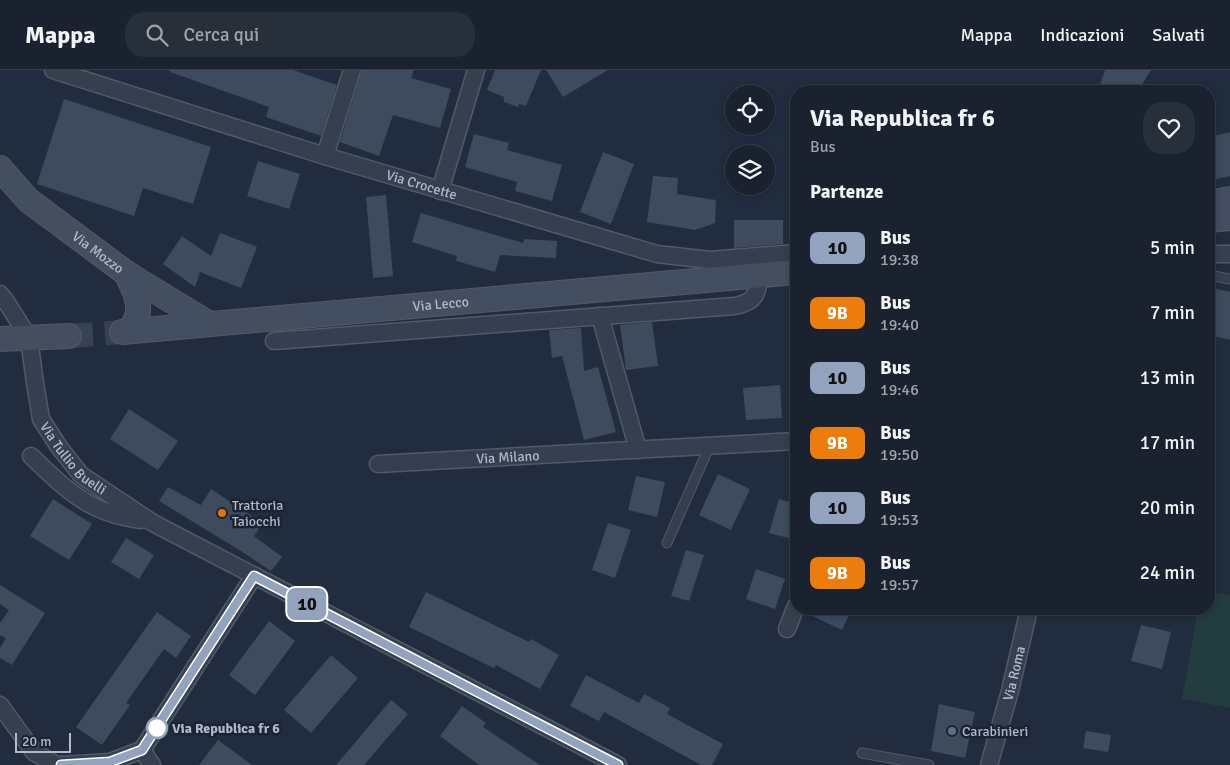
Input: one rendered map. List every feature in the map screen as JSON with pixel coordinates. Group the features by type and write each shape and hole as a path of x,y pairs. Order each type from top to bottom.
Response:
{"main road":[{"name":"Via Mozzo","path":"0,168 28,200 126,273 208,324"},
{"path":"1215,202 1230,200"},
{"path":"1215,219 1230,218"},
{"name":"Via Lecco","path":"126,273 138,299 135,323 125,331 790,273"},
{"path":"0,339 69,336"}],"street":[{"name":"Via Crocette","path":"53,70 95,76 325,156 657,254 710,260 790,253"},
{"path":"325,156 352,70"},
{"path":"440,191 476,70"},
{"name":"Via Lecco","path":"274,341 744,304 757,293 760,276"},
{"path":"0,294 6,300 29,338"},
{"path":"600,316 638,450"},
{"name":"Via Tullio Buelli","path":"29,338 41,419 59,447 81,475 153,523 618,765"},
{"name":"Via Milano","path":"378,464 790,441"},
{"name":"Via Tullio Buelli","path":"31,456 65,488 86,502 109,513 153,523"},
{"path":"61,765 110,762 142,750 254,576"},
{"path":"787,629 792,615"},
{"name":"Via Roma","path":"989,765 1010,692 1028,615"},
{"path":"0,705 34,752 56,765"},
{"path":"142,750 152,765"}],"lane":[{"path":"1215,276 1230,279"},
{"path":"668,543 709,447"},
{"path":"862,753 928,765"}],"green space":[{"path":"1215,593 1230,595 1230,708 1182,699 1197,615 1215,615"}],"building":[{"path":"170,70 293,70 337,85 321,136 266,117 269,107 170,72"},
{"path":"362,70 414,70 411,78 451,89 440,128 393,115 379,156 340,142"},
{"path":"495,70 541,70 526,106 519,104 518,107 504,102 504,97 487,90"},
{"path":"546,70 608,70 563,97"},
{"path":"1105,70 1151,70 1142,85 1100,85"},
{"path":"64,99 211,147 193,204 143,188 134,216 37,184"},
{"path":"1230,132 1230,176 1215,180 1215,136"},
{"path":"474,134 509,143 507,150 562,165 552,201 515,191 517,182 465,167"},
{"path":"603,152 634,164 611,224 580,212"},
{"path":"258,161 300,174 289,209 247,196"},
{"path":"653,176 678,178 677,194 716,200 715,223 695,230 647,222"},
{"path":"386,195 393,276 373,278 366,197"},
{"path":"421,213 523,243 524,239 557,241 556,258 500,255 495,272 456,261 457,256 412,242"},
{"path":"734,220 783,220 783,244 734,248"},
{"path":"220,233 257,247 241,288 200,272 195,287 163,264 182,236 211,256"},
{"path":"1215,288 1230,292 1230,340 1215,336"},
{"path":"652,322 658,366 626,370 620,325"},
{"path":"581,328 584,371 598,367 616,432 584,440 562,356 552,358 549,330"},
{"path":"780,385 782,418 746,420 743,388"},
{"path":"129,409 178,441 158,470 110,439"},
{"path":"718,474 750,489 731,530 699,515"},
{"path":"636,476 665,482 657,517 628,510"},
{"name":"Trattoria Taiocchi","path":"168,487 201,505 211,489 263,523 254,536 282,557 271,571 159,501"},
{"path":"53,499 92,524 69,560 30,536"},
{"path":"779,499 790,502 790,538 769,533"},
{"path":"608,523 631,530 615,578 592,570"},
{"path":"126,538 154,555 139,579 111,562"},
{"path":"686,550 704,555 689,601 671,596"},
{"path":"756,569 785,579 775,609 746,599"},
{"path":"0,585 45,613 12,665 0,658 0,648 6,638 0,635 0,623 9,610 0,604"},
{"path":"426,592 529,642 531,639 559,655 540,689 496,665 494,668 409,627"},
{"path":"157,612 191,636 176,658 164,649 126,703 130,705 102,745 76,727"},
{"path":"810,615 849,615 842,630"},
{"path":"269,621 295,641 255,695 229,675"},
{"path":"1141,625 1171,632 1162,669 1131,661"},
{"path":"331,655 358,678 311,733 284,710"},
{"path":"586,675 639,703 644,694 670,708 667,714 723,744 712,765 701,765 604,712 599,721 570,706"},
{"path":"391,700 408,714 364,765 336,765"},
{"name":"Carabinieri","path":"939,704 975,712 965,758 931,751"},
{"path":"462,706 486,723 483,727 540,765 479,765 440,736"},
{"path":"1086,731 1111,735 1108,752 1083,748"},
{"path":"218,740 252,765 199,765"}],"tunnel":[{"path":"69,336 122,332"}],"bus line":[{"name":"10","path":"61,765 110,762 142,750 254,576 618,765"}],"place":[{"name":"Trattoria Taiocchi","path":"222,513"},
{"name":"Via Republica fr 6","path":"157,728"},
{"name":"Carabinieri","path":"952,731"}]}
